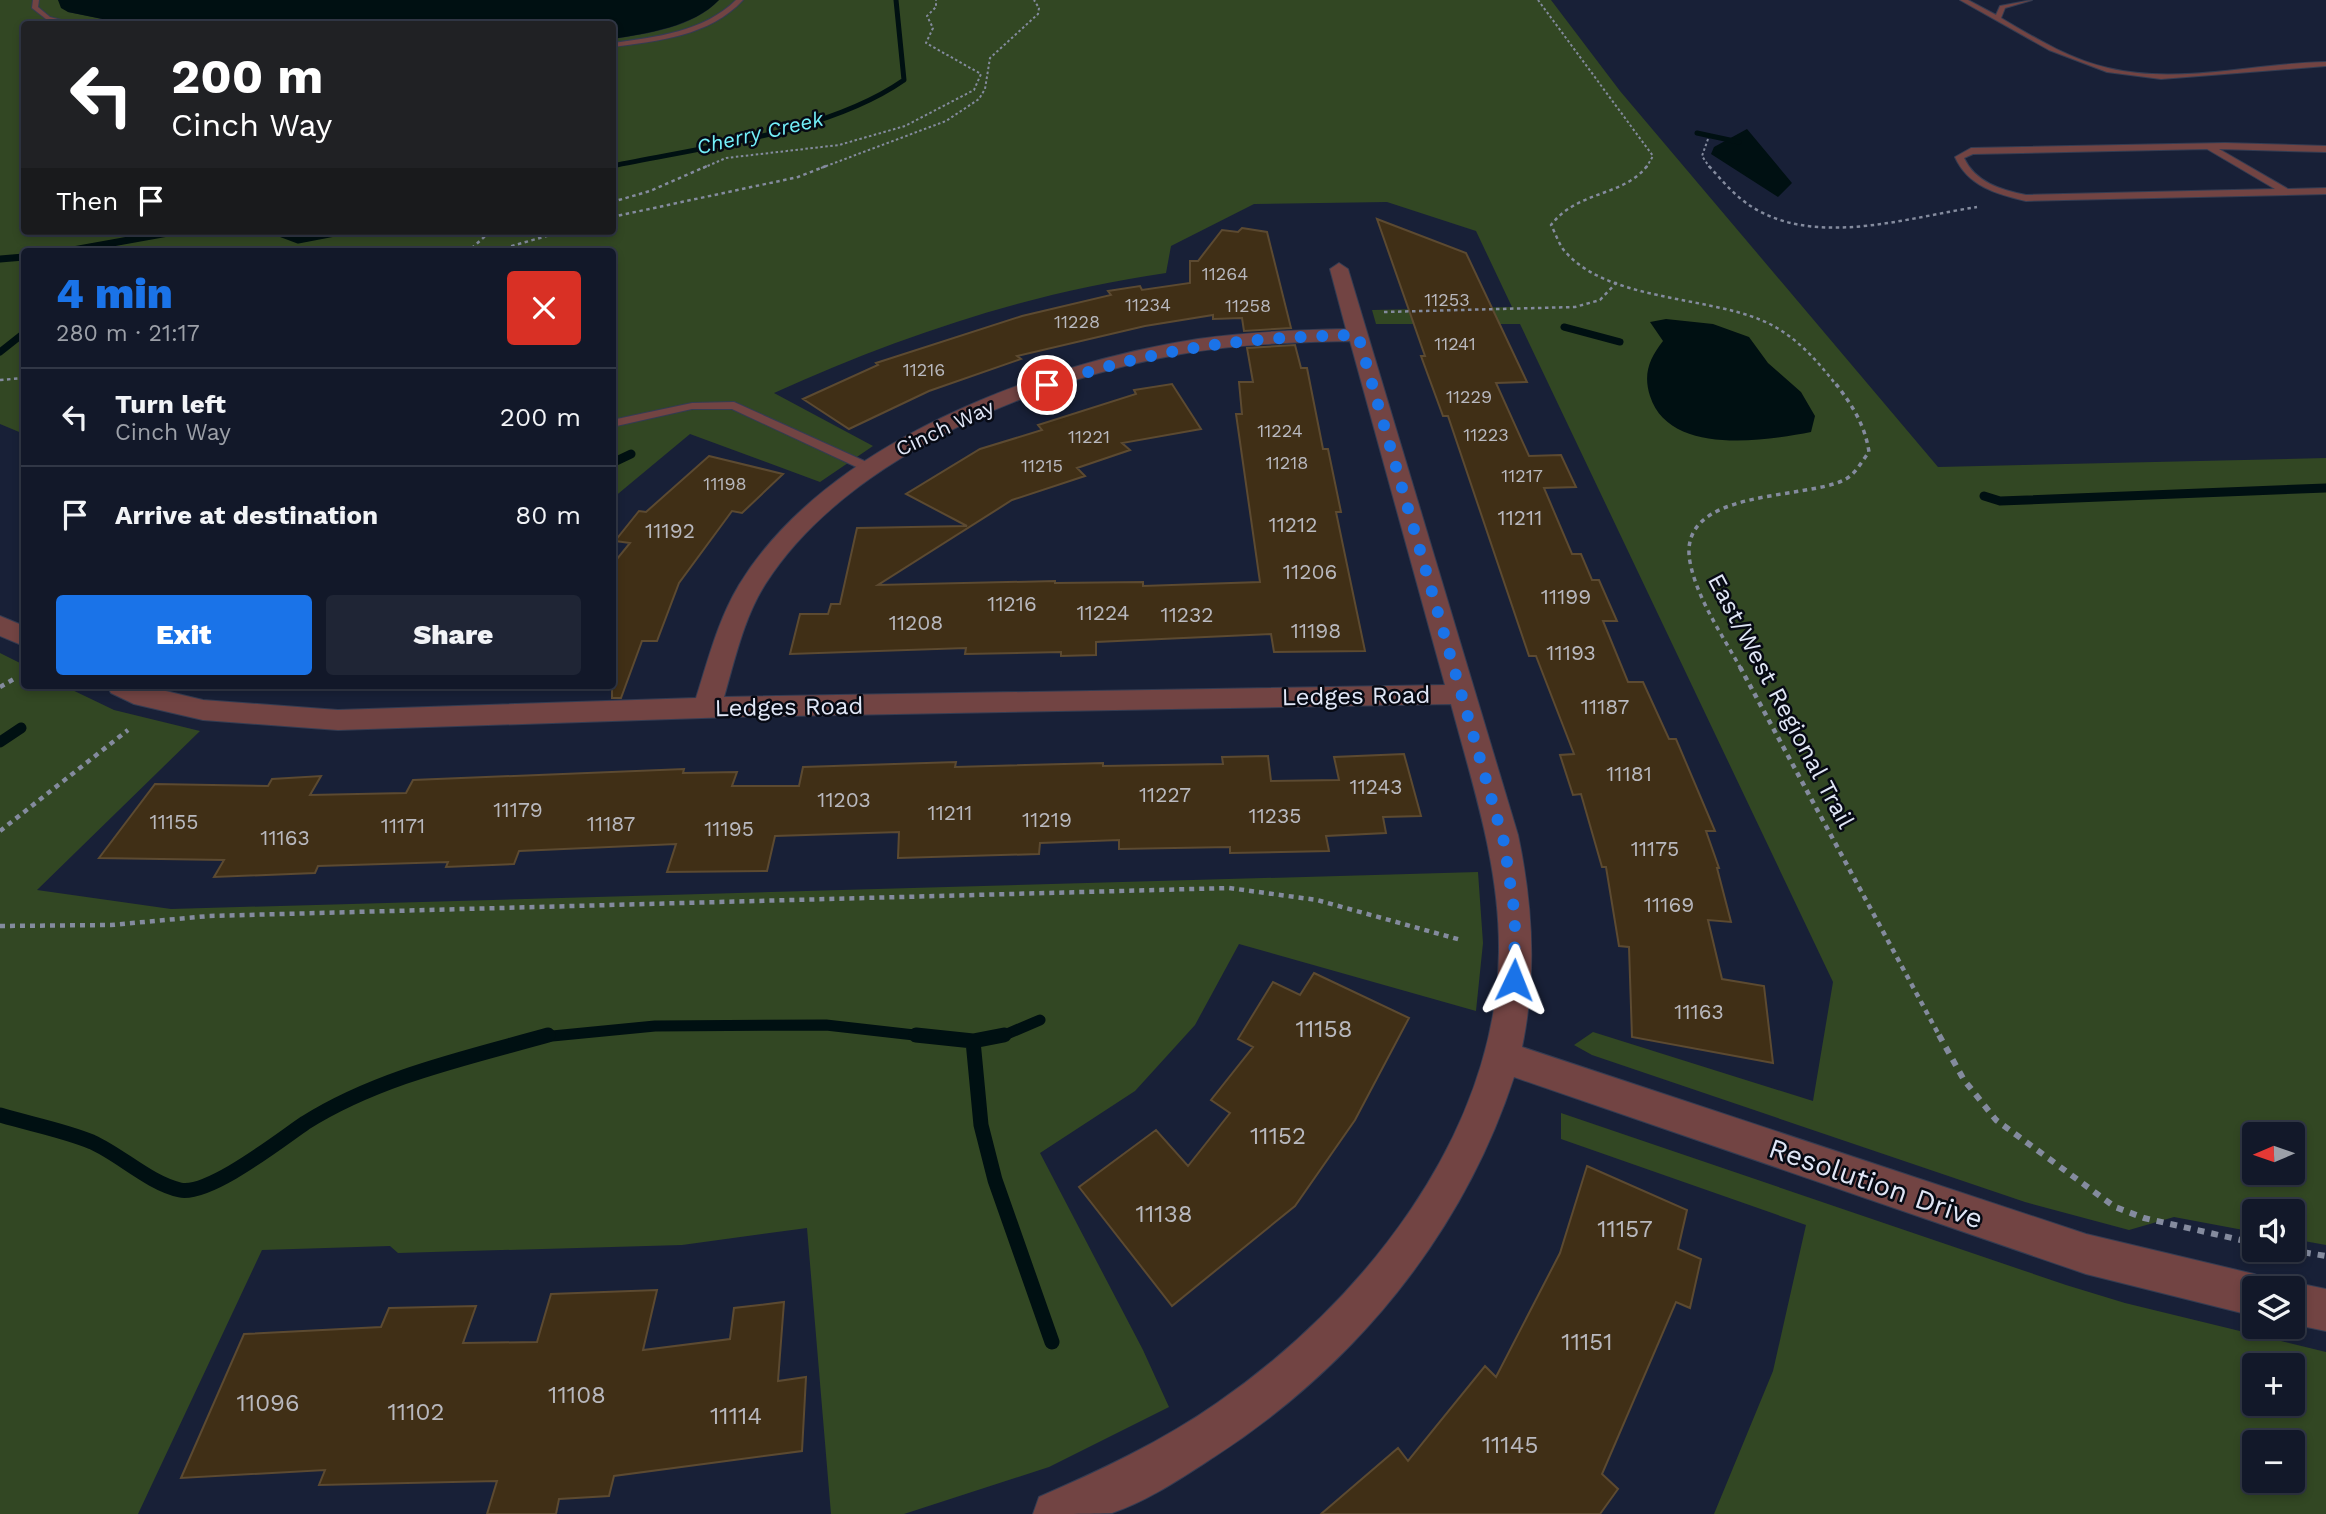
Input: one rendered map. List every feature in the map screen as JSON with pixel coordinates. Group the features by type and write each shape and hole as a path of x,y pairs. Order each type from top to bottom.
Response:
{"street":[{"path":"1056,1514 1111,1492 1158,1467 1246,1410 1288,1379 1365,1302 1394,1269 1443,1192 1471,1140 1502,1057 1513,1003 1516,956 1511,877 1339,269"},
{"name":"Cinch Way","path":"707,708 738,610 752,583 771,557 812,511 867,467 920,436 983,408 1128,359 1229,341 1358,335"},
{"path":"0,625 21,636"},
{"name":"Ledges Road","path":"127,689 144,697 203,710 274,718 338,720 707,708 1461,694"},
{"name":"Resolution Drive","path":"1502,1057 2086,1254 2242,1292"},
{"path":"2305,1306 2326,1310"}],"lane":[{"path":"36,0 35,8 39,13 64,21"},
{"path":"616,44 695,27 724,14 740,0"},
{"path":"1963,0 2082,63 2134,75 2192,75 2326,64"},
{"path":"1997,18 2002,8 2029,0"},
{"path":"2209,146 2286,192"},
{"path":"2326,149 2209,146 1971,151 1959,157 1962,167 1984,186 2026,198 2326,191"},
{"path":"616,423 692,406 734,405 867,467"}],"path":[{"path":"616,201 650,191 726,158 804,151 863,140 905,126 974,90 981,74 926,43 933,28 927,16 936,7 936,0"},
{"path":"616,216 798,177 946,121 970,108 983,94 988,61 1038,14 1040,8 1034,0"},
{"name":"East/West Regional Trail","path":"1538,0 1653,156 1650,168 1638,177 1567,205 1551,225 1555,238 1572,257 1593,272 1617,282 1733,311 1785,332 1806,347 1855,409 1868,431 1869,452 1845,480 1735,503 1712,512 1698,525 1688,546 1689,562 1699,590 1718,626 1892,952 1964,1080 1996,1120 2042,1156 2115,1206 2144,1219 2242,1240"},
{"path":"1708,139 1702,156 1705,162 1743,204 1790,223 1829,228 1863,226 1903,216 2026,198"},
{"path":"470,248 486,235"},
{"path":"505,248 550,235"},
{"path":"1384,312 1575,307 1600,300 1617,282"},
{"path":"0,380 21,378"},
{"path":"0,687 14,679"},
{"path":"0,831 128,730"},
{"path":"0,926 111,925 209,916 1229,888 1341,908 1461,940"},
{"path":"2305,1252 2326,1256"}],"green space":[{"path":"0,0 58,0 68,12 112,21 21,21 21,235 616,235 616,38 655,32 683,23 697,17 719,0 1551,0 1620,91 1938,467 2326,458 2326,1245 2305,1241 2305,1199 2242,1199 2242,1230 2174,1217 2129,1230 2025,1202 1592,1055 1574,1045 1593,1032 1813,1101 1833,982 1520,324 1376,324 1372,310 1512,307 1476,231 1387,202 1254,204 1171,246 1166,273 1064,292 966,319 869,353 774,393 873,446 820,482 690,434 616,496 616,248 21,248 21,433 0,424"},
{"path":"0,653 21,664 21,689 70,689 114,710 200,731 37,890 171,909 1478,872 1483,943 1476,1011 1239,944 1195,1025 1135,1091 1040,1153 1143,1350 1169,1407 1049,1467 904,1514 831,1514 807,1228 682,1245 398,1253 390,1246 262,1250 138,1514 0,1514"},
{"path":"1561,1113 2066,1285 2125,1303 2242,1332 2242,1339 2273,1339 2326,1352 2326,1514 1714,1514 1773,1371 1806,1225 1561,1139"}],"shaded area":[{"path":"58,0 719,0 683,23 616,38 616,21 112,21 68,12 61,8"},
{"path":"1747,129 1792,183 1778,197 1711,154 1714,147"},
{"path":"1666,319 1713,324 1749,337 1768,363 1801,392 1815,416 1811,432 1769,439 1720,440 1697,436 1677,428 1660,415 1650,396 1647,374 1654,354 1663,341 1650,322"}],"building":[{"path":"1377,219 1466,253 1527,382 1496,383 1529,456 1561,455 1576,487 1544,488 1572,554 1581,554 1592,580 1599,580 1617,621 1603,621 1628,682 1643,682 1669,739 1676,739 1715,831 1706,831 1719,868 1731,922 1708,920 1722,979 1764,986 1773,1063 1632,1037 1629,947 1619,946 1606,867 1602,867 1581,794 1573,795 1560,755 1574,754 1536,656 1529,656 1448,416 1443,416 1421,356 1425,356"},
{"path":"1242,228 1267,232 1291,328 1244,331 1242,318 1213,319 1213,315 1145,326 1017,356 1021,359 929,391 849,429 803,399 878,365 876,363 1022,316 1111,295 1108,291 1140,286 1142,290 1190,283 1190,261 1198,261 1222,230 1238,232"},
{"path":"1295,345 1301,368 1307,368 1323,449 1328,449 1341,512 1336,512 1365,651 1274,652 1271,634 1096,642 1096,655 1061,656 1061,652 965,654 966,648 790,654 800,614 828,614 831,604 840,604 857,528 967,526 906,494 980,449 1042,430 1038,425 1136,394 1134,390 1172,384 1201,429 1122,443 1130,450 1077,468 1085,476 1012,500 878,585 1055,581 1143,582 1143,586 1260,582 1236,414 1242,414 1239,382 1253,382 1247,348"},
{"path":"709,456 783,474 742,513 732,511 679,583 657,641 642,641 621,698 612,698 612,689 616,689 616,560 630,543 616,540 639,511 646,512"},
{"path":"1404,754 1421,816 1383,817 1386,833 1326,836 1329,851 1230,853 1230,847 1119,849 1119,840 1040,843 1039,854 898,858 899,832 775,836 767,871 667,872 676,844 519,851 514,864 446,867 448,862 318,866 315,873 214,877 224,860 99,858 155,784 268,786 272,779 321,776 310,795 406,793 413,780 684,769 683,773 737,772 732,786 799,786 803,767 956,762 955,767 1103,763 1103,766 1223,764 1222,757 1268,756 1271,781 1339,780 1334,757"},
{"path":"1314,973 1409,1018 1355,1120 1295,1206 1172,1306 1079,1187 1156,1130 1188,1166 1230,1113 1211,1100 1253,1047 1238,1039 1273,982 1300,995"},
{"path":"1587,1166 1687,1210 1678,1249 1701,1259 1690,1308 1676,1302 1602,1474 1618,1489 1600,1514 1321,1514 1398,1448 1408,1461 1485,1366 1496,1377 1560,1253"},
{"path":"657,1290 643,1350 730,1339 734,1308 784,1302 778,1381 806,1377 802,1451 614,1476 609,1496 559,1499 556,1514 487,1514 497,1481 319,1485 325,1470 181,1478 244,1334 381,1327 389,1308 476,1306 463,1343 537,1342 551,1294"}],"waterway":[{"name":"Cherry Creek","path":"616,165 764,136 802,125 839,113 904,80 896,0"},
{"path":"1697,133 1739,142"},
{"name":"Cherry Creek","path":"84,248 157,235"},
{"name":"Cherry Creek","path":"285,235 298,240 324,235"},
{"name":"Cherry Creek","path":"0,259 21,257"},
{"path":"1564,327 1620,342"},
{"path":"0,352 21,335"},
{"path":"616,461 631,454"},
{"path":"1984,496 2000,501 2326,488"},
{"path":"0,742 21,728"},
{"path":"1000,1037 1040,1020"},
{"path":"542,1037 655,1026 826,1025 932,1037"},
{"path":"0,1115 92,1142 157,1181 180,1190 193,1190 226,1176 305,1123 362,1093 423,1070 548,1035"},
{"path":"916,1035 973,1041"},
{"path":"973,1041 1004,1035"},
{"path":"973,1041 981,1125 995,1180 1052,1342"}],"route":[{"path":"1047,385 1128,359 1199,345 1260,338 1358,335 1504,842 1515,916 1514,980"}]}
